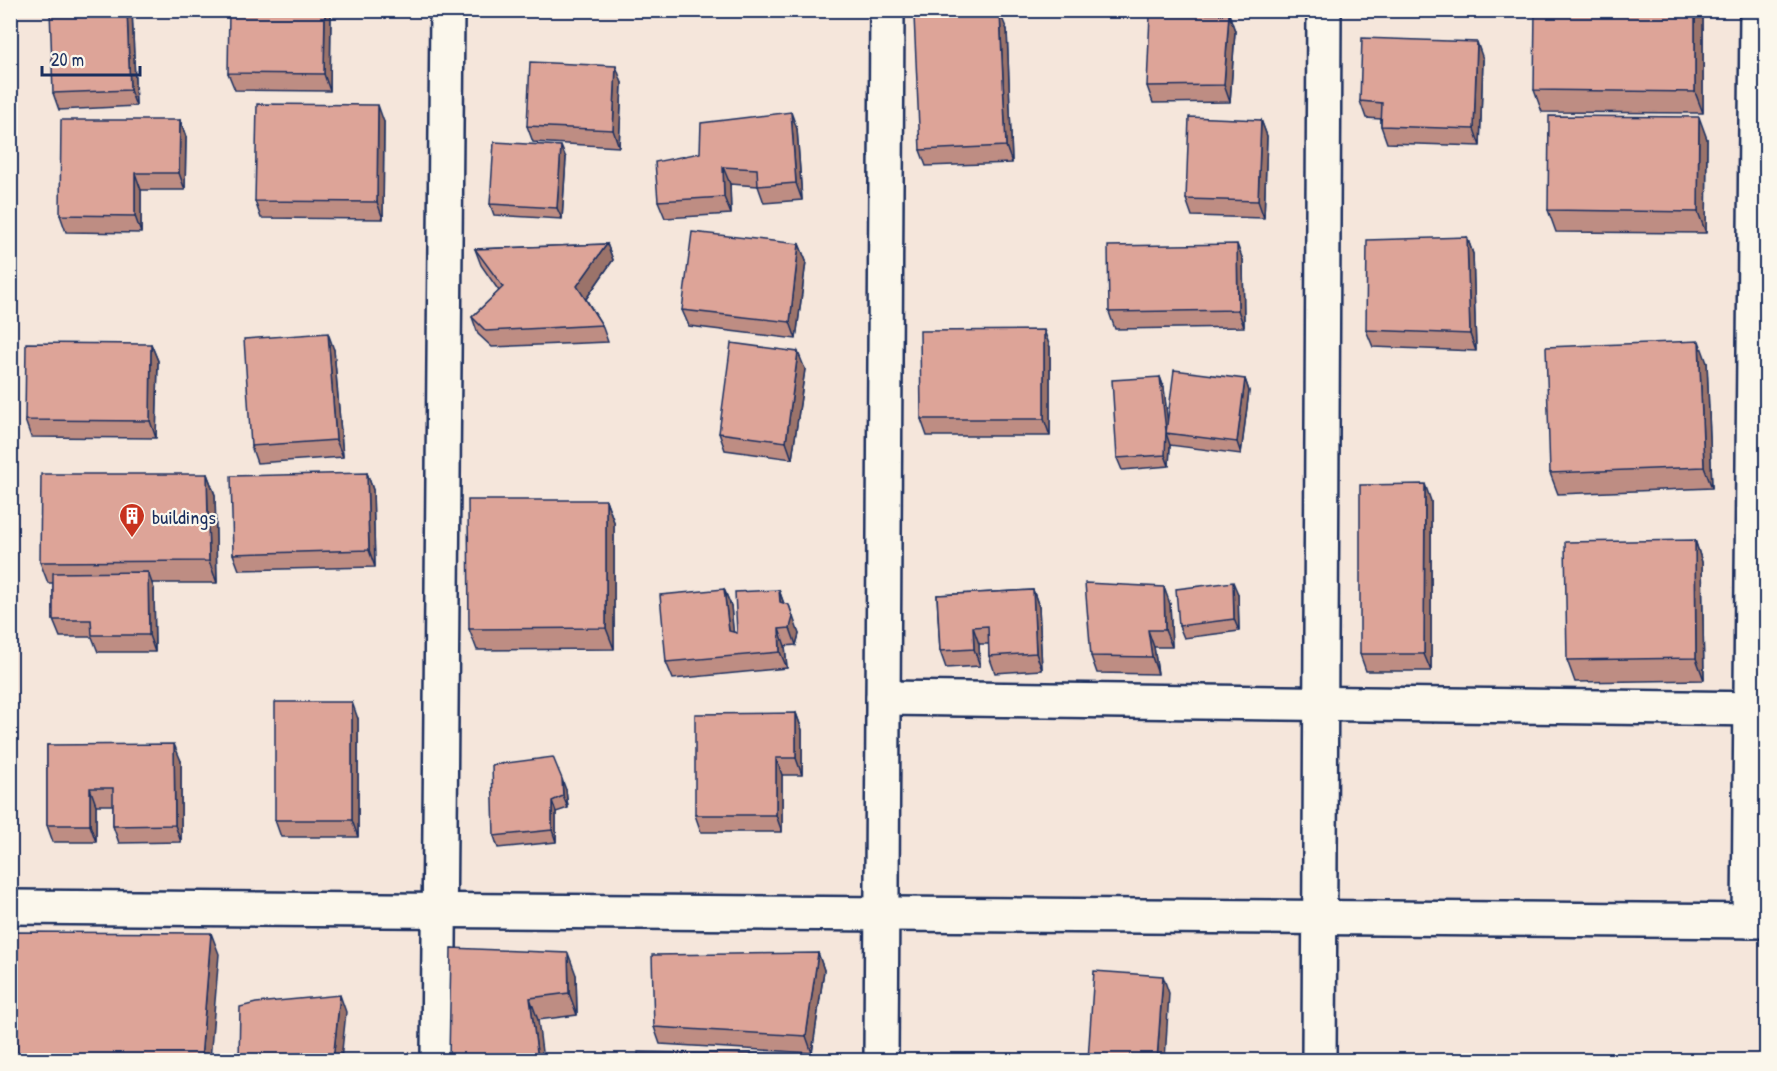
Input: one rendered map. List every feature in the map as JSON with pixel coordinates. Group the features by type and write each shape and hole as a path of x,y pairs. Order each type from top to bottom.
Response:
{"street":[{"path":"438,1060 447,10"},
{"path":"881,1060 887,10"},
{"path":"1319,1060 1324,10"},
{"path":"10,907 1758,921 1757,10"},
{"path":"883,698 1759,709"}],"building":[{"path":"50,10 127,10 130,90 53,93"},
{"path":"229,10 325,10 324,74 228,73"},
{"path":"1535,10 1695,10 1695,92 1534,90"},
{"path":"1000,13 1006,146 920,150 914,16"},
{"path":"1229,14 1224,85 1147,86 1150,15"},
{"path":"1362,38 1477,42 1474,129 1381,126 1382,103 1360,101"},
{"path":"530,62 616,66 613,130 527,126"},
{"path":"257,104 378,105 377,202 255,201"},
{"path":"791,112 796,183 758,186 757,169 723,167 724,197 658,201 655,162 700,153 701,123"},
{"path":"1549,116 1699,117 1698,212 1548,210"},
{"path":"1189,117 1261,120 1258,201 1186,199"},
{"path":"61,120 180,120 179,173 135,173 135,216 60,215"},
{"path":"494,142 561,146 557,208 490,204"},
{"path":"692,232 799,244 790,322 682,310"},
{"path":"1467,237 1470,334 1366,330 1367,240"},
{"path":"607,244 577,286 602,325 486,331 472,317 503,287 475,249"},
{"path":"1237,244 1238,310 1109,312 1108,246"},
{"path":"1044,330 1044,419 921,419 920,331"},
{"path":"328,333 336,440 251,446 244,339"},
{"path":"1699,341 1704,467 1550,473 1546,347"},
{"path":"26,343 151,344 150,421 25,420"},
{"path":"731,343 798,352 786,442 719,433"},
{"path":"1174,370 1245,379 1237,442 1166,433"},
{"path":"1160,377 1166,431 1165,455 1117,458 1112,380"},
{"path":"367,473 369,550 233,554 231,476"},
{"name":"buildings","path":"41,474 207,474 209,561 40,562"},
{"path":"1425,484 1424,654 1360,654 1360,485"},
{"path":"468,500 606,500 606,628 469,629"},
{"path":"1695,540 1696,658 1567,660 1565,542"},
{"path":"148,572 149,635 92,635 91,620 53,620 53,573"},
{"path":"1233,582 1234,619 1179,626 1176,589"},
{"path":"1085,583 1164,587 1165,630 1148,630 1152,657 1091,656"},
{"path":"724,589 729,631 737,633 735,592 779,590 780,602 789,605 793,617 790,628 779,629 780,652 666,662 660,595"},
{"path":"1033,590 1036,653 989,656 988,626 973,627 974,649 940,651 937,595"},
{"path":"275,702 352,702 352,820 275,820"},
{"path":"796,713 796,758 776,758 776,815 695,815 695,714"},
{"path":"174,744 175,825 113,826 113,788 90,788 90,825 47,825 47,745"},
{"path":"553,757 562,779 563,796 552,801 552,830 494,836 492,765"},
{"path":"13,932 211,933 201,1060 17,1060"},
{"path":"451,948 568,953 569,993 530,998 538,1060 449,1060"},
{"path":"818,953 806,1036 654,1027 652,955"},
{"path":"1094,971 1163,976 1157,1060 1088,1060"},
{"path":"340,995 333,1060 239,1060 240,1007 256,1003"},
{"path":"638,1052 825,1055 825,1060 638,1060"}],"place":[{"name":"buildings","path":"132,539"}]}
